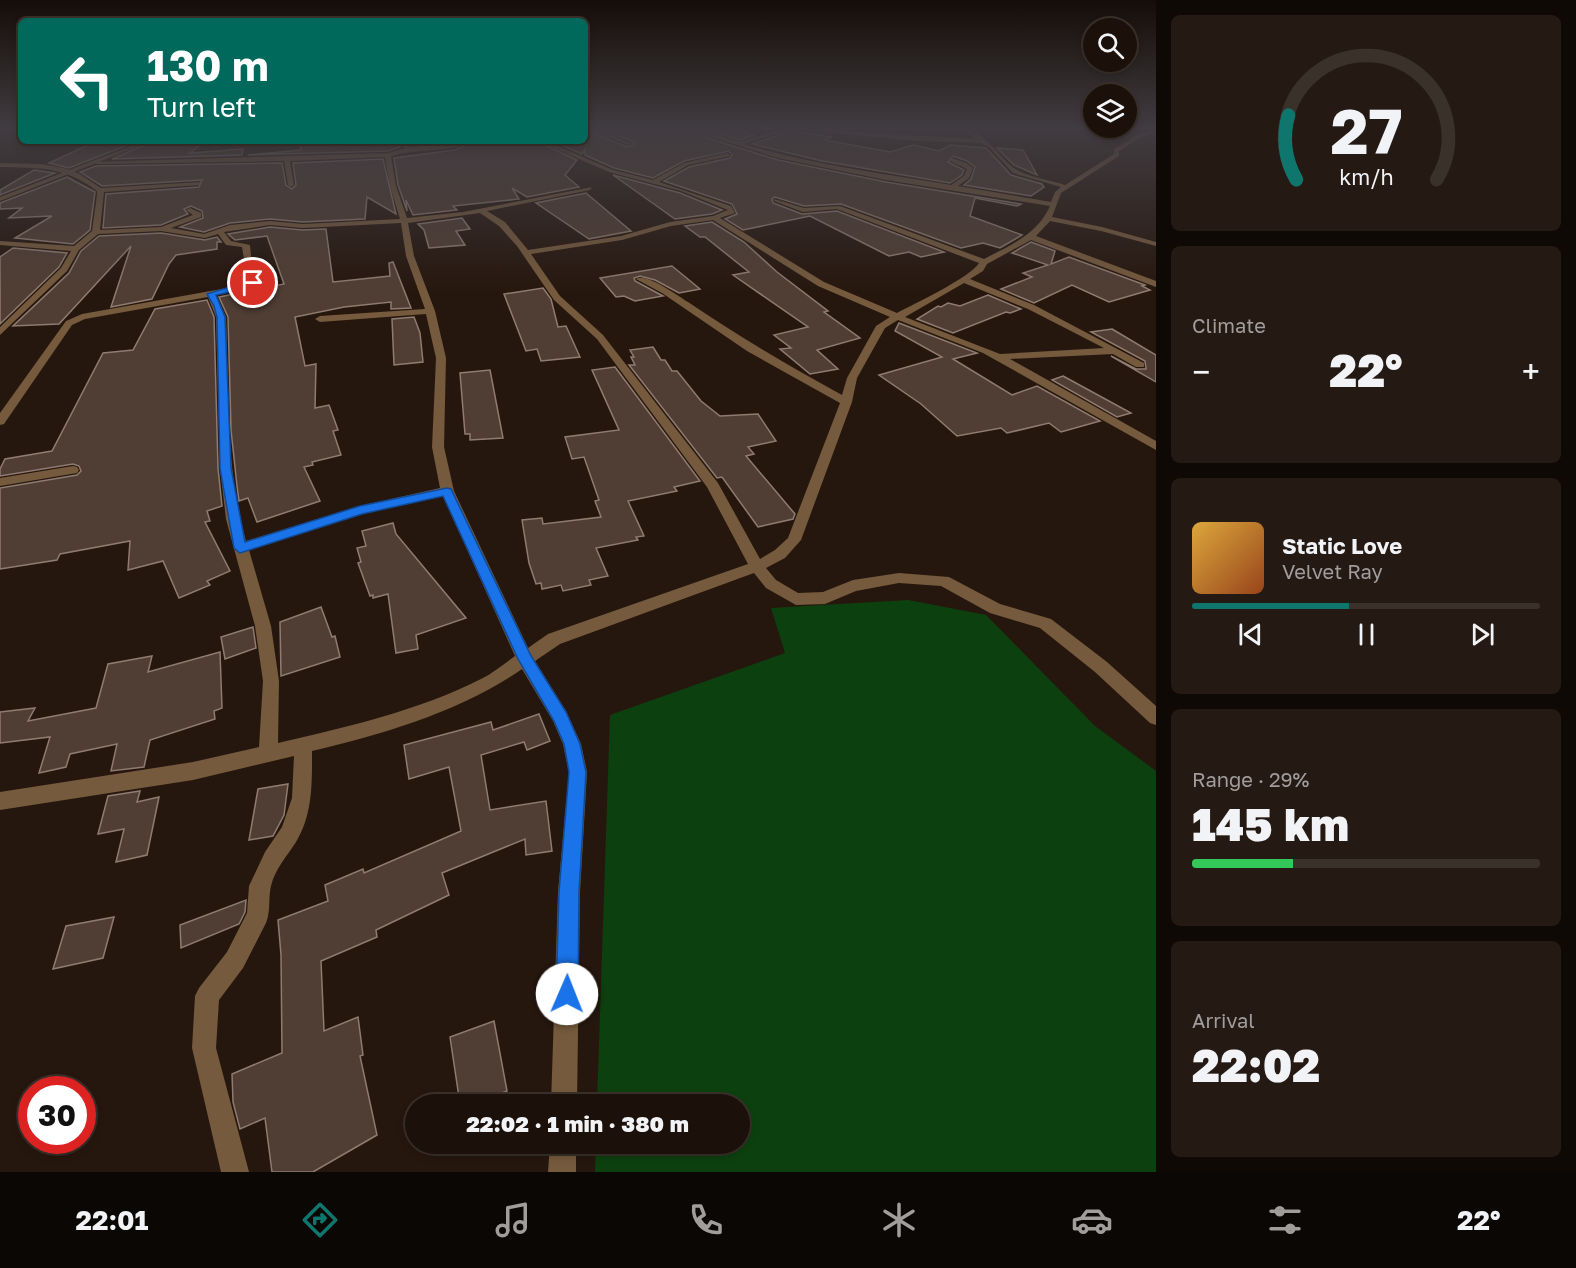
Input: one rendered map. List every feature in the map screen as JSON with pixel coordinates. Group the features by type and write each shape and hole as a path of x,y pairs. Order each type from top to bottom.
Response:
{"street":[{"path":"0,199 43,183"},
{"path":"92,183 100,190 102,202 96,219 96,232"},
{"path":"100,190 199,183"},
{"path":"392,183 404,221 410,256 430,311 441,358 438,447 447,491 525,659 560,717 572,744 578,772 569,892 564,1094"},
{"path":"525,253 622,238 670,224 714,218 730,213 732,210 683,190 652,183"},
{"path":"921,183 1055,205"},
{"path":"953,187 959,183"},
{"path":"1051,183 1066,187"},
{"path":"0,801 193,771 355,734 487,684 554,639 723,577 757,567 780,554 794,540 846,402 852,378 881,326 963,280 980,269 984,262 1031,237 1050,219 1058,192 1073,183"},
{"path":"161,229 194,236 214,235 230,227 270,223 293,226 404,221 481,210 591,188"},
{"path":"776,200 803,210 838,207 984,262"},
{"path":"0,332 64,269 76,249 96,232 161,229 182,223 198,215 190,210"},
{"path":"481,210 502,225 557,298 600,337 713,486 757,567 771,584 796,599 825,598 853,586 899,578 944,581 995,609 1045,623 1101,667 1156,717"},
{"path":"714,218 821,284 999,357 1156,446"},
{"path":"1050,219 1102,229 1156,244"},
{"path":"0,422 46,352 69,323 82,317 247,287 253,283 248,266 246,245 229,243 220,232"},
{"path":"1031,237 1156,284"},
{"path":"0,243 76,249"},
{"path":"640,279 665,291 751,349 846,402"},
{"path":"963,280 984,286 1115,350 1140,365"},
{"path":"211,294 221,317 226,468 240,548 263,626 269,670 268,755"},
{"path":"320,319 430,311"},
{"path":"999,357 1115,350"},
{"path":"0,482 73,470"},
{"path":"240,548 360,510 447,491"},
{"path":"235,1172 204,1048 207,996 236,960 258,915 260,886 272,859 290,833 303,798 303,746"},
{"path":"561,1172 562,1154"}],"green space":[{"path":"908,600 986,615 1095,726 1156,771 1156,1172 595,1172 596,1154 750,1154 750,1094 597,1094 610,715 785,653 771,608"}],"building":[{"path":"12,183 31,183 0,195 0,190"},
{"path":"52,183 78,183 95,192 90,230 73,244 15,238 52,216 9,218 22,208 0,209 0,203"},
{"path":"97,183 157,183 102,186"},
{"path":"201,183 286,183 292,189 296,183 389,183 396,214 367,197 365,219 303,222 270,219 230,223 204,232 180,227 203,218 202,211 191,206 184,209 188,214 161,225 103,228 106,194 199,187"},
{"path":"398,183 574,183 579,187 527,197 512,188 519,199 453,206 457,210 413,215 406,200 407,211"},
{"path":"624,183 642,183 680,193 722,210 712,214 675,219"},
{"path":"669,183 890,183 1021,204 1017,206 975,198 970,216 1022,235 1000,248 983,243 961,248 841,204 804,206 775,197 772,199 773,203 802,214 837,211 944,252 921,257 909,252 889,256 810,216 743,230 725,219 737,214 732,204"},
{"path":"967,183 1037,183 1044,187 1031,196 964,185"},
{"path":"586,193 631,231 589,239 536,203"},
{"path":"462,218 470,229 456,231 465,245 429,248 424,230 418,224"},
{"path":"712,222 744,242 777,272 828,311 824,312 860,338 817,350 838,369 810,374 780,349 791,348 774,335 808,327 733,275 749,272 705,237 700,237 685,226"},
{"path":"270,227 303,230 326,229 333,282 390,276 389,263 393,262 411,308 391,309 391,302 344,307 295,317 305,366 316,364 315,408 329,405 338,430 333,431 341,455 312,462 313,465 304,467 320,501 257,522 248,498 239,501 231,430 228,317 219,297 284,284 267,236 235,240 228,234"},
{"path":"161,233 205,240 217,237 221,242 217,242 217,249 176,255 169,264 152,299 111,307 131,246 59,324 13,326 69,273 81,251 99,236"},
{"path":"1031,242 1055,251 1051,264 1069,257 1145,285 1142,286 1150,290 1109,302 1072,285 1034,303 1001,289 1032,277 1023,273 1048,265 1012,253"},
{"path":"13,248 67,253 59,267 0,324 0,257"},
{"path":"672,266 700,289 679,293 655,280 640,276 634,278 635,281 663,296 635,301 624,296 616,297 600,278"},
{"path":"543,288 551,299 558,327 566,326 580,357 541,361 537,349 526,351 504,294"},
{"path":"988,295 1021,309 1006,312 953,333 917,319 938,306 941,307 948,303 960,306"},
{"path":"207,300 214,317 218,468 222,506 207,511 210,521 205,522 230,571 207,581 210,585 179,598 163,561 128,570 130,541 60,554 57,560 0,569 0,488 77,475 81,471 79,466 73,464 0,476 0,469 5,459 52,451 103,353 133,350 155,309"},
{"path":"414,317 420,333 423,362 394,365 392,319"},
{"path":"899,323 977,353 953,359 1012,395 1037,386 1100,421 1061,432 1049,423 1007,433 1001,428 957,436 921,404 879,375 942,357 895,331"},
{"path":"1112,329 1156,355 1156,382 1111,356 1136,369 1146,369 1145,361 1091,332"},
{"path":"653,347 661,360 665,360 672,371 677,371 701,401 720,416 758,414 776,441 748,447 754,454 746,456 795,514 793,519 758,527 722,477 717,478 629,365 635,365 630,350"},
{"path":"615,367 700,481 674,487 677,491 628,501 644,536 636,537 638,540 596,548 608,576 589,580 591,585 563,591 561,585 542,589 541,583 536,584 529,563 522,520 542,518 543,524 601,517 595,501 599,500 584,457 572,459 565,437 619,430 592,370"},
{"path":"490,370 503,438 470,440 470,434 465,434 460,373"},
{"path":"1063,376 1131,413 1117,417 1052,380"},
{"path":"393,523 396,534 466,618 416,635 418,649 396,653 388,594 373,598 373,595 370,596 358,563 361,562 357,548 366,546 362,531"},
{"path":"321,607 332,637 335,636 340,657 281,676 280,622"},
{"path":"253,627 256,648 225,659 221,637"},
{"path":"220,652 222,708 214,711 215,719 150,740 144,767 111,771 117,744 70,754 66,767 39,773 50,737 0,743 0,712 35,708 28,721 96,708 108,664 152,656 148,672"},
{"path":"539,714 550,741 527,750 524,742 481,755 490,810 546,801 552,851 526,855 525,839 442,873 449,895 376,930 377,937 321,961 324,1031 358,1017 363,1055 360,1056 377,1135 313,1172 272,1172 265,1118 240,1129 233,1102 232,1074 282,1053 281,955 278,920 328,901 325,885 363,869 364,873 461,831 449,767 409,779 404,745 491,722 493,730"},
{"path":"288,784 284,815 273,836 249,840 258,789"},
{"path":"140,791 137,802 159,797 147,855 116,862 124,829 98,834 108,796"},
{"path":"246,900 245,912 239,924 181,948 180,925"},
{"path":"114,917 103,958 53,969 66,926"},
{"path":"494,1021 507,1091 499,1094 459,1094 450,1037"}],"route":[{"path":"253,283 247,287 211,294 221,317 226,468 233,519 240,548 360,510 447,491 525,659 560,717 572,744 578,772 569,892 567,994"}]}
